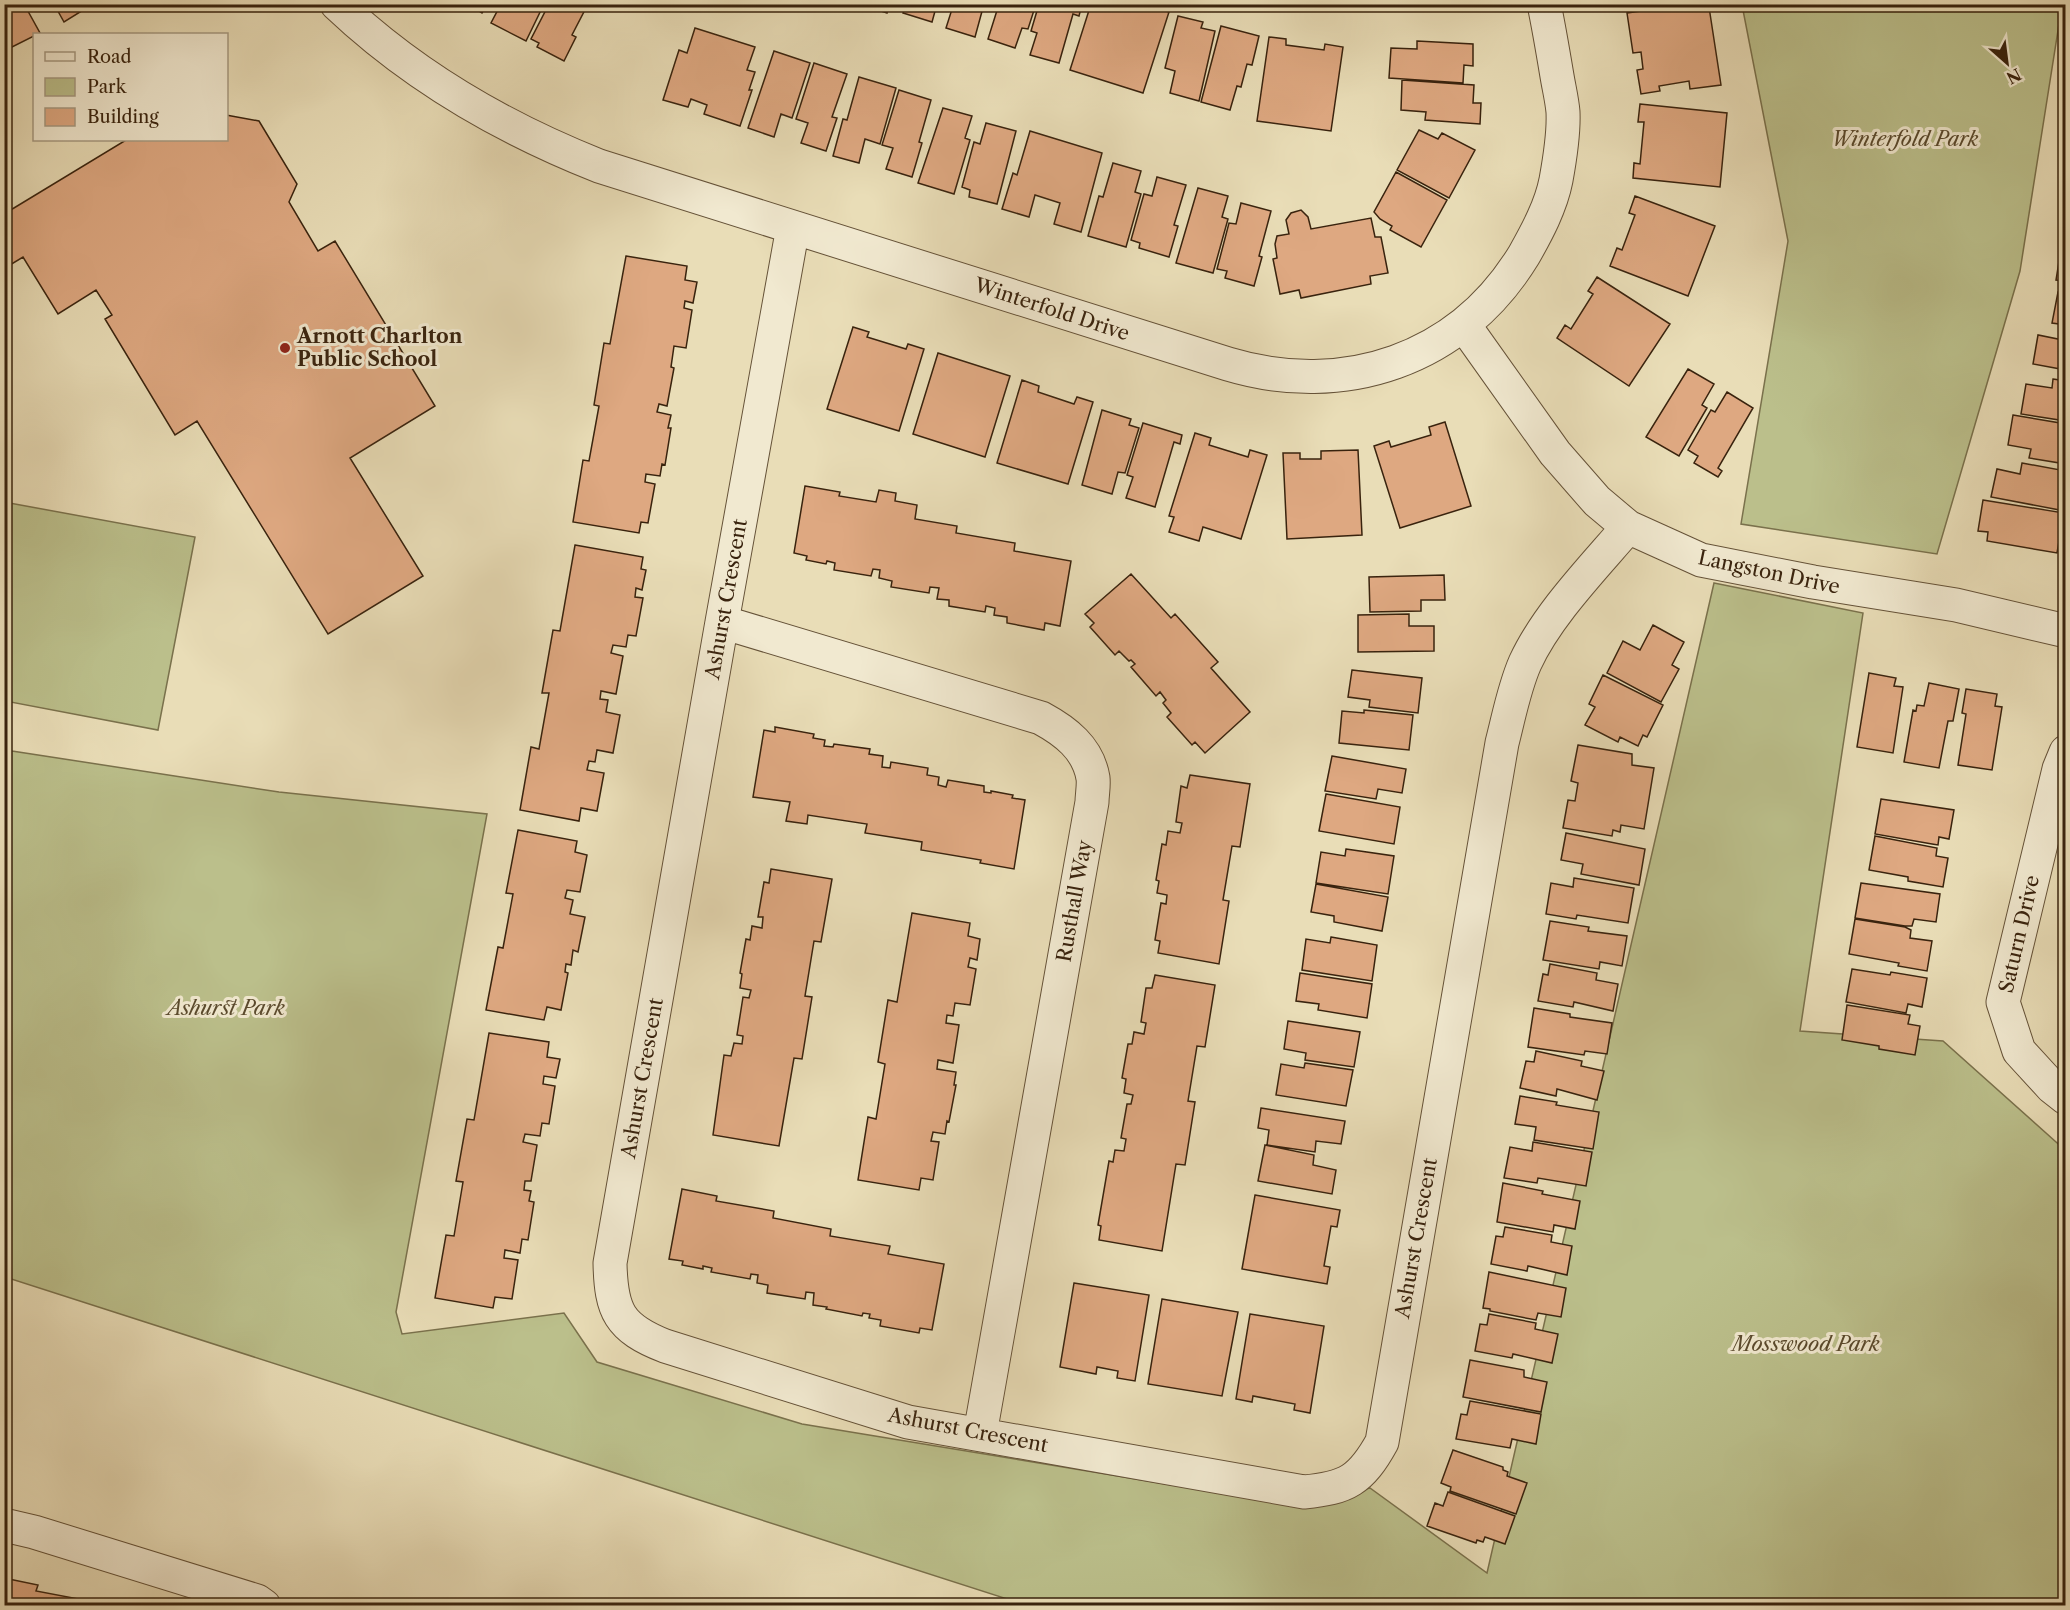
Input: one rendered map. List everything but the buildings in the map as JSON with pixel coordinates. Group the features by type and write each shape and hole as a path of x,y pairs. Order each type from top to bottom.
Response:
{"street":[{"name":"Winterfold Drive","path":"337,4 385,46 435,82 518,131 599,166 1252,371 1299,378 1342,376 1393,363 1422,351 1464,326 1516,268 1535,236 1556,182 1561,152 1563,112 1545,4"},
{"name":"Ashurst Crescent","path":"793,227 610,1263 610,1286 616,1309 626,1324 642,1337 665,1346 908,1422 1304,1492 1330,1490 1350,1481 1369,1465 1382,1442 1502,743 1512,701 1525,663 1544,628 1628,527"},
{"name":"Langston Drive","path":"1464,326 1555,453 1596,501 1628,527 1701,560 1813,582 1956,605 2066,631"},
{"name":"Rusthall Way","path":"722,622 1041,718 1065,731 1083,752 1093,778 1092,802 980,1434"},
{"name":"Saturn Drive","path":"2066,752 2059,769 2003,1002 2019,1051 2052,1087 2066,1098"},
{"path":"4,1525 34,1532 264,1605"}],"green space":[{"name":"Winterfold Park","path":"1742,5 2062,5 2020,271 1937,554 1741,524 1788,241"},
{"path":"4,502 195,537 158,730 5,701"},
{"name":"Mosswood Park","path":"1714,583 1863,613 1800,1031 1943,1041 2065,1150 2065,1605 1026,1605 5,1277 5,748 12,751 279,792 487,814 396,1312 402,1334 564,1313 597,1362 802,1424 1294,1505 1370,1488 1487,1573"}],"place":[{"name":"Arnott Charlton Public School","path":"285,348"}],"park label":[{"name":"Ashurst Park","path":"226,1008"}]}
